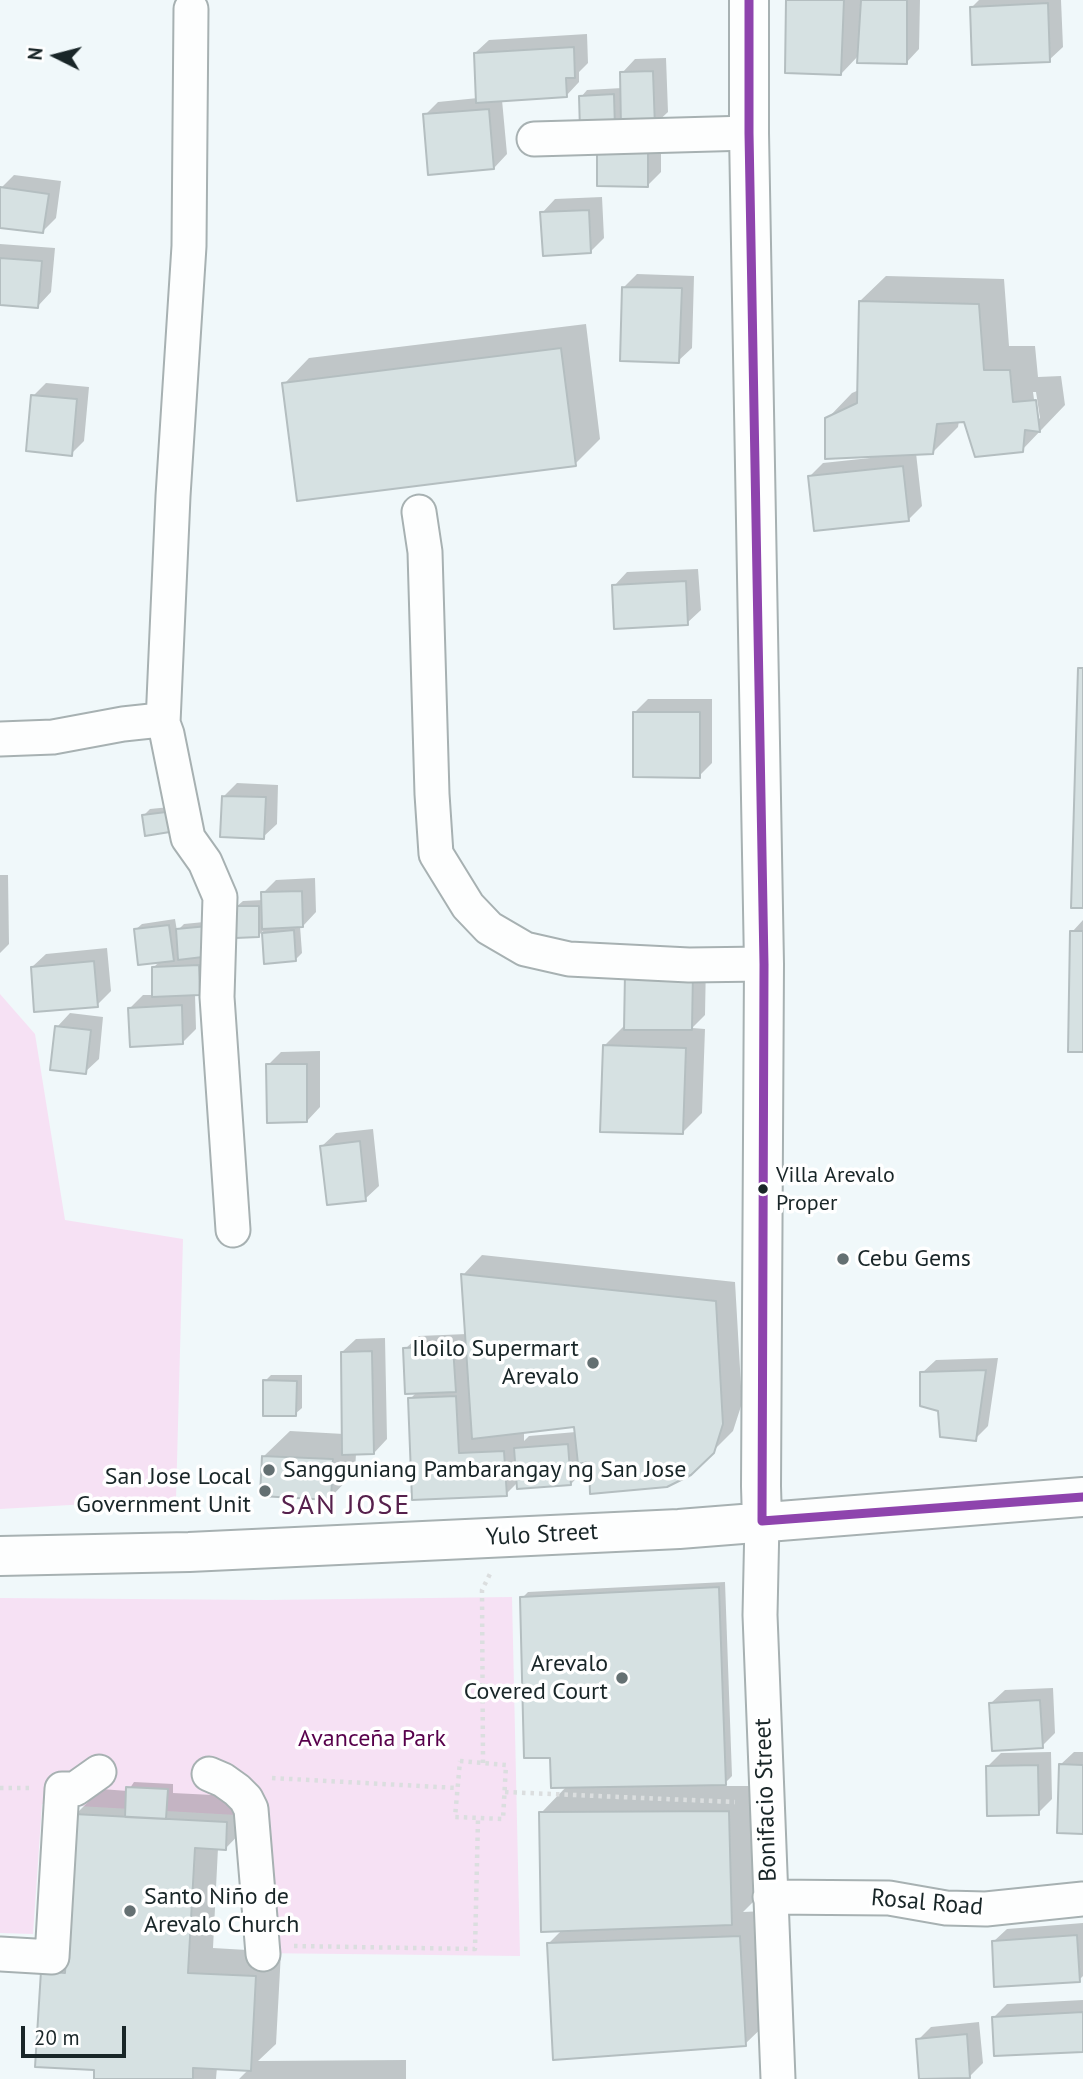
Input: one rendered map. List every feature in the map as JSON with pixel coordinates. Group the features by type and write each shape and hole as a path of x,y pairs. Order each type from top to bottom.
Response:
{"main road":[{"path":"749,0 764,964 762,1521"},
{"name":"Yulo Street","path":"0,1556 189,1552 679,1529 1083,1497"}],"street":[{"path":"191,9 189,246 173,496 163,723 188,838 205,862 220,897 217,997 233,1230"},
{"path":"534,139 749,133"},
{"path":"419,512 425,552 436,854 468,906 489,928 525,949 569,959 689,965 764,964"},
{"path":"0,739 53,737 141,722 163,723"},
{"name":"Bonifacio Street","path":"762,1521 760,1615 778,2079"},
{"path":"0,1954 52,1957 62,1789 75,1789 99,1772"},
{"path":"209,1774 237,1790 251,1808 262,1950"},
{"name":"Rosal Road","path":"770,1897 889,1898 946,1908 986,1909 1083,1899"}],"path":[{"path":"483,1763 482,1590 510,1537"},
{"path":"460,1761 483,1763 506,1765 503,1819 456,1817 460,1761"},
{"path":"263,1778 457,1788"},
{"path":"505,1792 766,1803"},
{"path":"262,1950 475,1949 478,1819"}],"green space":[{"path":"0,994 35,1034 65,1220 183,1239 176,1499 0,1509"},
{"name":"Avanceña Park","path":"512,1597 520,1956 255,1953 254,1816 42,1804 33,1934 0,1933 0,1598 266,1600"}],"building":[{"path":"786,0 844,0 841,75 785,73"},
{"path":"861,0 907,0 907,64 857,63"},
{"path":"1048,3 1050,62 972,65 970,7"},
{"path":"574,47 575,78 566,78 567,97 476,103 474,53"},
{"path":"653,71 655,127 621,128 620,72"},
{"path":"614,94 615,128 580,130 579,96"},
{"path":"489,109 494,169 428,175 423,114"},
{"path":"597,146 648,147 648,187 597,186"},
{"path":"0,187 49,194 43,233 0,228"},
{"path":"589,210 591,253 543,256 540,212"},
{"path":"0,258 42,261 38,308 0,305"},
{"path":"622,287 682,288 679,363 620,361"},
{"path":"859,301 979,304 984,370 1010,370 1013,402 1036,400 1040,432 1025,430 1023,452 975,457 964,422 937,424 933,454 825,459 825,418 857,403"},
{"path":"561,348 576,466 297,501 282,383"},
{"path":"31,395 77,399 72,456 26,451"},
{"path":"903,466 909,521 814,531 808,476"},
{"path":"686,581 688,625 614,629 612,585"},
{"path":"1078,668 1083,668 1083,908 1071,908"},
{"path":"633,712 700,712 700,778 633,777"},
{"path":"222,796 266,797 264,839 220,837"},
{"path":"174,811 176,831 145,836 142,815"},
{"path":"302,891 303,927 262,929 261,892"},
{"path":"234,906 259,906 259,937 235,938"},
{"path":"169,925 174,961 138,965 134,929"},
{"path":"208,926 211,956 178,960 176,929"},
{"path":"294,930 296,961 264,964 262,933"},
{"path":"1070,931 1083,931 1083,1052 1068,1052"},
{"path":"94,961 98,1007 34,1012 31,967"},
{"path":"199,965 200,995 152,997 152,967"},
{"path":"625,973 693,973 692,1030 624,1030"},
{"path":"182,1005 183,1044 130,1047 128,1008"},
{"path":"55,1026 91,1030 86,1074 50,1070"},
{"path":"603,1045 686,1048 683,1134 600,1132"},
{"path":"266,1064 307,1064 307,1122 267,1123"},
{"path":"360,1141 366,1201 327,1205 320,1146"},
{"name":"Iloilo Supermart Arevalo","path":"461,1274 716,1301 723,1424 714,1453 691,1475 667,1487 590,1494 589,1462 578,1464 574,1427 472,1439"},
{"path":"453,1346 456,1392 405,1394 403,1348"},
{"path":"372,1351 374,1454 342,1455 341,1352"},
{"path":"986,1370 976,1441 940,1437 938,1411 920,1406 920,1372"},
{"path":"263,1380 297,1381 296,1416 263,1416"},
{"path":"456,1396 459,1453 504,1451 507,1496 412,1500 408,1398"},
{"path":"568,1444 571,1485 517,1489 514,1448"},
{"path":"262,1456 333,1459 331,1500 260,1496"},
{"name":"Arevalo Covered Court","path":"719,1587 726,1785 551,1788 550,1758 524,1758 520,1597"},
{"path":"1040,1700 1043,1748 992,1751 989,1703"},
{"path":"1059,1764 1083,1765 1083,1834 1057,1833"},
{"path":"1038,1765 1039,1815 987,1816 986,1766"},
{"path":"126,1787 168,1789 166,1819 125,1817"},
{"path":"729,1811 732,1925 541,1932 539,1812"},
{"name":"Santo Niño de Arevalo Church","path":"74,1814 227,1822 226,1850 195,1848 188,1973 256,1976 251,2071 193,2068 193,2079 94,2079 94,2070 35,2067 41,1971 65,1973"},
{"path":"1077,1935 1080,1982 994,1987 992,1941"},
{"path":"740,1936 746,2046 553,2060 547,1943"},
{"path":"1083,2012 1083,2052 994,2056 992,2017"},
{"path":"967,2034 970,2078 919,2079 916,2039"}],"transit line":[{"path":"749,0 764,964 762,1521"},
{"path":"762,1521 1083,1497"}],"place":[{"name":"Villa Arevalo Proper","path":"763,1189"},
{"name":"Cebu Gems","path":"843,1259"},
{"name":"Iloilo Supermart Arevalo","path":"593,1363"},
{"name":"Sangguniang Pambarangay ng San Jose","path":"269,1470"},
{"name":"San Jose Local Government Unit","path":"265,1491"},
{"name":"Arevalo Covered Court","path":"622,1678"},
{"name":"Santo Niño de Arevalo Church","path":"130,1911"}],"district":[{"name":"SAN JOSE","path":"346,1506"}]}
